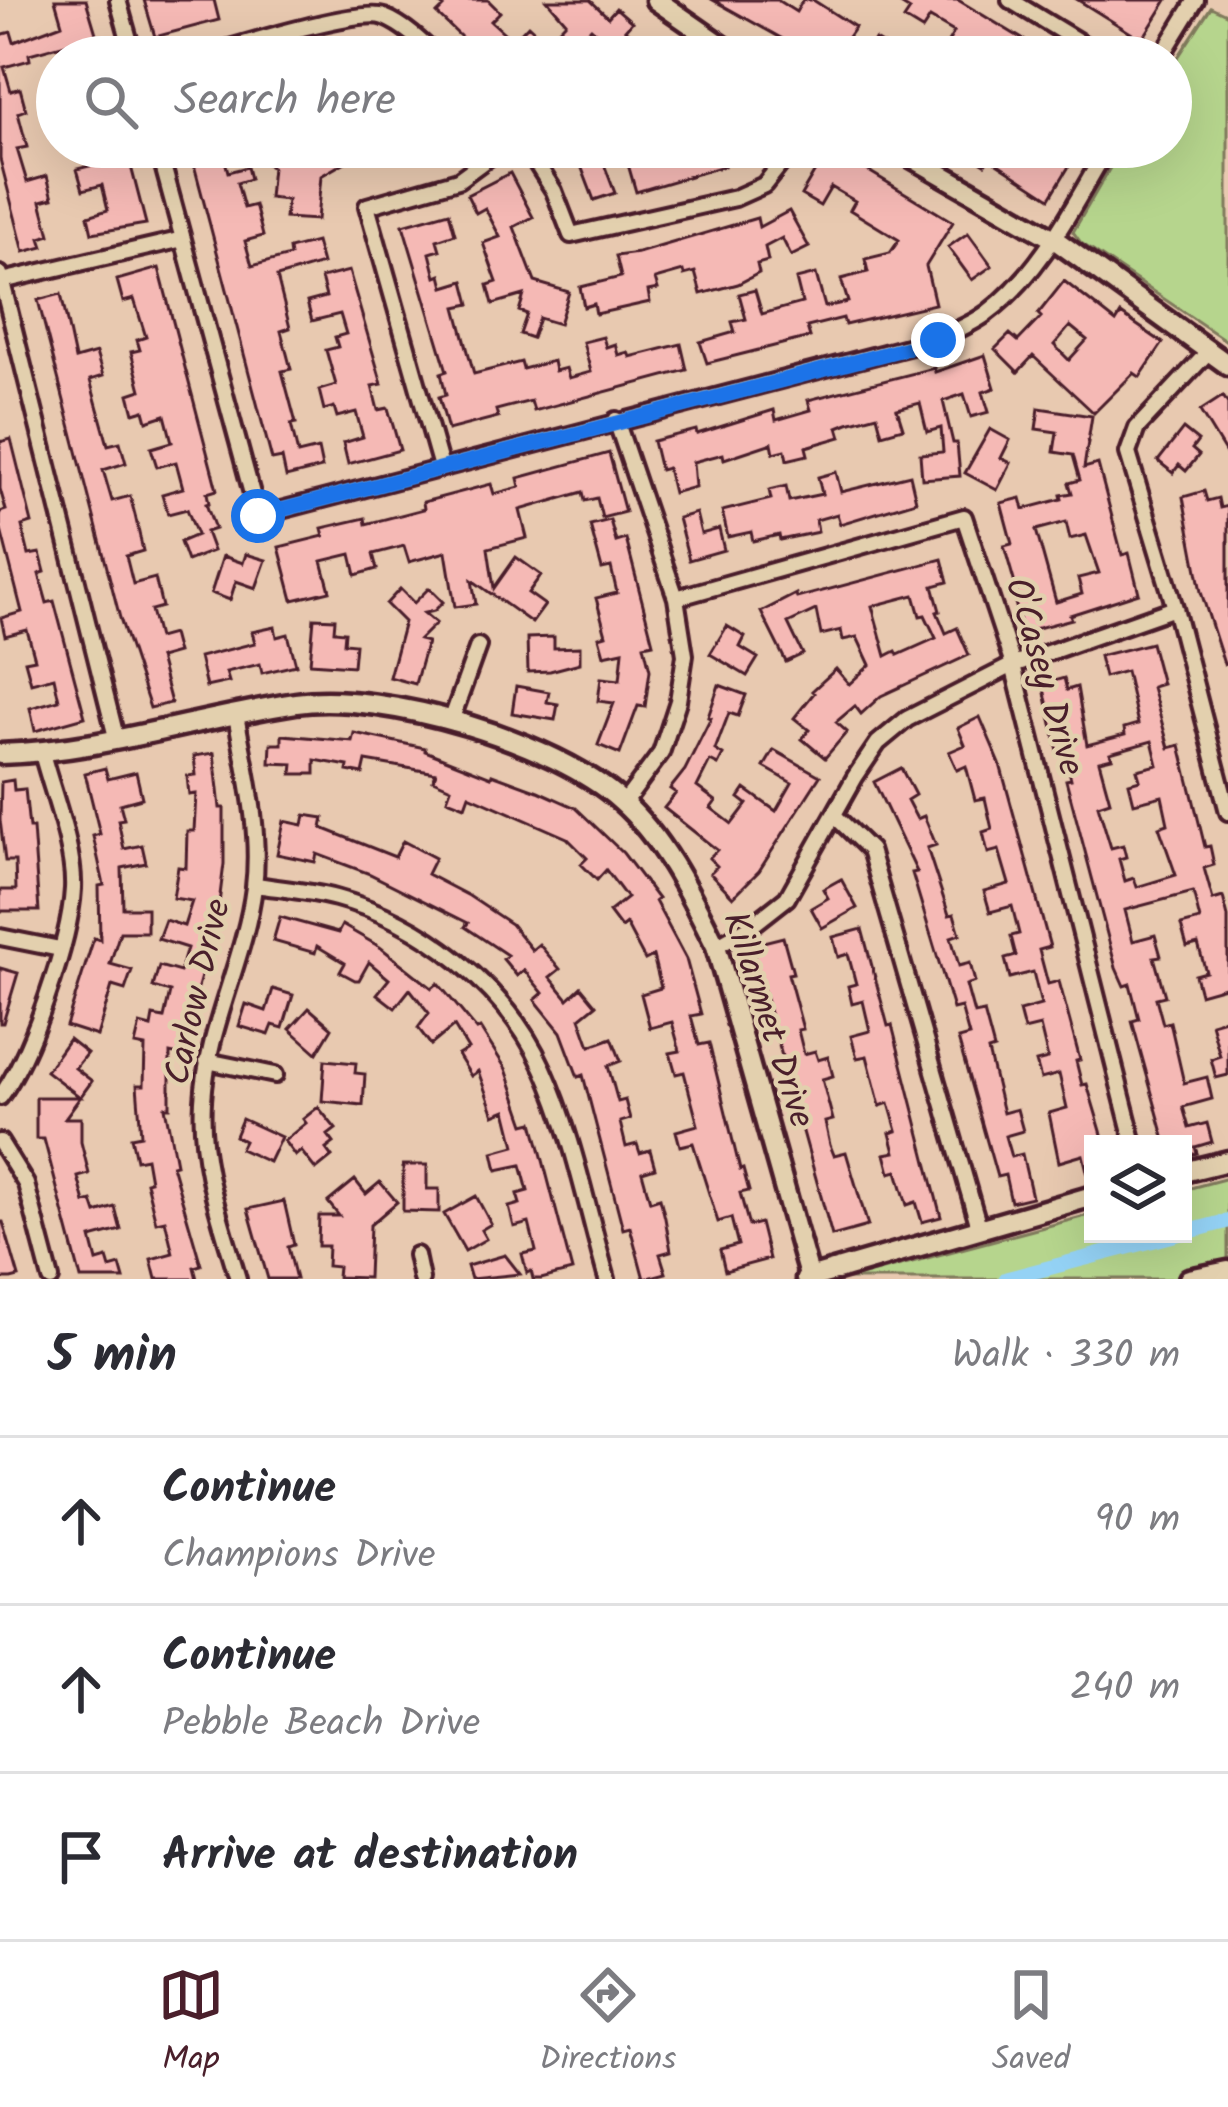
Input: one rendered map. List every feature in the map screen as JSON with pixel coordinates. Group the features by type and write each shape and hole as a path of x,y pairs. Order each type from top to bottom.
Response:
{"street":[{"path":"118,0 128,36"},
{"path":"656,0 708,36"},
{"path":"1010,0 1069,36"},
{"path":"1174,36 1196,0"},
{"path":"278,36 380,14 413,36"},
{"path":"164,168 258,516 938,340 984,316 1006,297 1054,238 1096,168"},
{"path":"441,467 367,206 458,180 474,168"},
{"path":"539,168 571,235 735,198 764,185 777,168"},
{"path":"931,168 1054,238 1228,365"},
{"path":"117,742 1,278 183,238"},
{"path":"1210,350 1137,428 1128,453 1175,608 1228,812"},
{"path":"616,420 676,598 685,655 661,753 624,803"},
{"name":"O'Casey Drive","path":"676,598 964,517 1013,665 1132,1135"},
{"path":"716,946 787,898 855,777 878,743 907,719 1013,665 1175,608"},
{"path":"451,721 478,646"},
{"name":"Killarmet Drive","path":"0,754 117,742 300,702 336,701 385,705 451,721 576,766 624,803 659,846 716,946 809,1279"},
{"name":"Carlow Drive","path":"236,715 253,810 255,885 207,1061 202,1104 206,1169 238,1279"},
{"path":"0,1097 16,1077 60,949 73,887 42,753"},
{"path":"836,817 870,850 980,1227"},
{"path":"255,885 335,897 386,915 442,947 509,1015 541,1062 559,1104 607,1279"},
{"path":"0,938 60,949"},
{"path":"207,1061 274,1075"},
{"path":"0,1142 26,1184 51,1279"},
{"path":"1192,1170 1228,1161"},
{"path":"809,1279 1084,1198"},
{"path":"416,1255 421,1279"},
{"path":"1190,1279 1228,1270"}],"green space":[{"path":"1211,7 1228,15 1228,342 1081,243 1073,232 1110,168 1192,168 1192,36"},
{"path":"1228,1178 1228,1264 1171,1279 848,1279 1084,1216 1084,1243 1192,1243 1192,1188"}],"building":[{"path":"55,0 86,0 97,36 36,36 36,52 29,54 30,60 4,67 11,91 20,88 26,110 18,113 27,147 17,149 27,182 47,176 53,198 41,201 50,235 40,238 43,247 24,252 0,159 0,35 11,32 14,42 62,24"},
{"path":"144,0 214,0 219,20 155,36"},
{"path":"435,0 488,0 500,12 491,21 508,36 460,36 437,14 444,7"},
{"path":"547,0 590,0 608,17 616,8 632,22 625,30 632,36 600,36 591,28 583,36 552,36 566,22"},
{"path":"713,0 777,0 796,12 803,0 813,0 855,27 849,36 777,36"},
{"path":"894,0 958,0 1017,36 952,36 954,32 930,18 922,30 904,19 910,10"},
{"path":"1078,0 1167,0 1144,36 1136,36"},
{"path":"528,25 540,36 518,36"},
{"path":"131,168 146,224 92,233 88,216 108,210 102,185 83,190 77,169"},
{"path":"195,168 227,168 228,172 247,168 250,179 237,183 244,208 255,205 263,236 245,241 252,266 290,256 289,249 316,242 322,264 277,277 290,328 281,331 291,369 282,371 296,423 291,424 298,454 318,449 322,468 286,477 282,458 272,460"},
{"path":"272,168 335,168 321,176 317,220 285,218 287,200 269,198"},
{"path":"582,168 605,168 615,193 594,200"},
{"path":"629,168 717,168 636,192"},
{"path":"817,168 864,168 953,222 926,266 935,304 845,325 843,318 807,327 810,337 707,363 700,342 735,332 732,322 746,319 739,294 755,290 762,314 802,303 796,279 816,274 825,307 848,302 841,279 868,272 865,259 890,253 899,240 850,210 855,201 831,187 820,206 801,195"},
{"path":"1004,168 1068,168 1050,198"},
{"path":"510,173 533,217 514,227 535,282 569,292 559,324 539,318 532,338 520,334 527,314 519,311 524,295 493,304 488,285 497,282 483,243 500,237 485,208 476,213 467,195"},
{"path":"789,211 809,247 791,256 782,238 765,247 768,261 757,264 759,273 738,284 701,294 695,272 684,275 683,271 655,279 658,289 648,291 650,302 596,314 594,304 584,307 580,287 621,277 616,256 757,218 759,227"},
{"path":"449,212 455,234 437,240 440,250 430,253 444,287 464,281 470,304 456,307 474,374 521,362 523,369 553,361 555,371 566,368 569,378 591,372 583,342 603,337 606,347 615,344 618,355 628,352 630,357 681,344 687,370 534,411 531,401 496,410 498,417 448,430 439,397 446,395 441,373 447,371 403,225"},
{"path":"968,233 992,266 972,280 948,247"},
{"path":"159,268 217,490 207,493 206,504 215,529 206,532 213,551 187,561 180,542 197,535 187,509 168,514 162,494 183,488 176,462 157,467 151,448 172,442 165,415 147,421 144,410 134,413 129,394 141,390 131,352 140,350 137,340 146,337 134,299 123,302 117,280"},
{"path":"349,271 382,384 372,386 378,410 388,408 400,450 348,464 343,443 363,437 356,412 337,417 334,407 324,410 319,390 336,385 326,350 338,347 335,337 346,334 340,314 312,321 307,302 326,297 321,278"},
{"path":"1064,281 1116,322 1121,314 1163,343 1140,377 1134,373 1094,413 1033,356 1018,372 995,349 1010,334 1018,341 1041,317 1038,314","holes":["1070,326 1087,340 1069,360 1054,345"]},
{"path":"61,294 75,359 96,353 103,376 90,380 108,445 120,442 126,463 103,470 112,501 130,496 135,515 143,551 126,556 133,584 155,578 162,607 151,610 158,638 172,634 177,653 159,658 171,703 150,708 120,618 38,300"},
{"path":"985,355 995,388 983,392 989,412 971,417 964,394 943,401 953,443 957,443 960,476 922,479 920,454 943,452 941,428 927,432 920,403 897,409 903,428 882,434 877,415 848,423 838,427 841,437 806,447 808,455 787,460 785,450 774,453 772,443 724,459 723,454 693,462 695,487 673,493 667,468 660,470 653,441 696,430 697,434 774,410 776,420 811,410 808,400 934,368 935,372"},
{"path":"1223,396 1228,404 1228,457 1200,411"},
{"path":"1039,408 1092,416 1084,468 1098,464 1122,555 1129,553 1139,593 1023,632 1004,546 1012,544 1001,503 1021,498 1024,509 1062,499 1061,495 1072,493 1069,483 1080,480 1073,455 1054,452 1057,432 1036,429","holes":["1066,522 1070,539 1086,535 1099,573 1078,578 1082,594 1056,602 1036,530"]},
{"path":"990,429 1010,440 1001,458 1011,463 997,490 965,473"},
{"path":"1183,429 1198,441 1192,449 1199,455 1186,471 1179,465 1173,473 1158,461"},
{"path":"11,439 32,523 22,526 29,555 40,553 45,572 39,574 47,603 54,601 85,717 35,731 30,708 59,700 54,677 31,683 25,661 35,659 27,630 5,636 1,618 22,612 0,526 0,512 6,510 0,489 0,442"},
{"path":"609,453 625,512 602,518 597,498 585,501 583,492 520,510 527,538 488,548 494,588 516,557 541,575 528,593 545,605 532,623 472,580 476,604 455,607 446,552 409,562 404,546 373,554 377,569 356,575 351,554 322,561 330,591 293,600 279,547 324,536 322,528 365,518 366,524 424,509 423,502 491,484 494,494 520,487 518,478"},
{"path":"836,472 841,492 910,475 916,501 840,524 837,514 816,520 818,532 780,540 779,535 753,541 751,532 728,537 722,511 771,499 769,490 786,486 789,501 822,494 818,477"},
{"path":"1204,491 1207,501 1218,498 1220,508 1228,506 1228,664 1224,664 1201,592 1183,497"},
{"path":"696,513 701,534 719,529 724,550 689,560 678,518"},
{"path":"610,520 616,542 626,539 653,643 644,645 650,670 645,707 638,706 620,754 598,745 614,703 598,701 601,678 620,680 623,651 604,655 599,637 606,635 596,598 617,593 611,567 602,569 590,525"},
{"path":"246,554 266,560 256,588 236,581 230,600 211,593 223,556 243,563"},
{"path":"942,559 948,582 933,586 937,612 946,633 957,628 969,655 881,696 861,714 855,706 836,722 847,732 825,758 802,739 809,730 794,718 812,691 836,669 849,684 870,665 857,637 843,640 841,630 821,635 816,610 788,623 803,654 786,662 761,612 796,594 797,598","holes":["914,595 920,616 925,615 936,638 886,656 872,606"]},
{"path":"429,588 443,602 424,613 436,623 419,640 427,642 415,684 389,677 404,622 386,604 400,589 414,603"},
{"path":"314,618 335,619 334,631 345,632 344,643 355,644 353,666 310,663"},
{"path":"727,626 745,637 740,647 758,658 747,676 710,654"},
{"path":"275,627 277,637 288,634 296,665 262,673 260,664 226,672 229,682 206,687 199,657 255,643 252,632"},
{"path":"554,637 554,648 580,647 580,663 528,672 527,638"},
{"path":"1151,643 1162,684 1152,687 1169,748 1180,745 1205,847 1210,846 1214,865 1204,868 1213,900 1223,897 1228,917 1228,986 1200,994 1195,975 1206,972 1198,944 1187,947 1181,925 1200,920 1193,892 1125,910 1133,941 1155,935 1161,956 1154,957 1165,996 1156,998 1163,1024 1170,1022 1184,1083 1207,1077 1212,1099 1183,1107 1189,1128 1207,1123 1212,1142 1195,1147 1197,1153 1192,1154 1192,1135 1164,1135 1132,1021 1139,1019 1130,984 1124,986 1116,968 1066,780 1071,779 1065,754 1059,755 1043,684 1064,678 1067,690 1077,687 1087,745 1125,735 1124,728 1138,724 1126,671 1104,677 1099,656","holes":["1152,741 1158,765 1137,770 1140,780 1129,783 1134,803 1162,796 1168,824 1159,827 1176,875 1137,887 1134,878 1125,881 1119,859 1126,857 1123,845 1111,848 1104,825 1098,805 1110,801 1099,761 1112,758 1110,753"]},
{"path":"719,685 746,695 738,716 729,713 715,750 723,755 718,765 710,761 697,787 716,801 711,808 732,824 747,804 739,798 745,789 776,811 792,783 764,767 774,750 820,776 759,871 733,897 710,873 717,866 709,858 717,850 664,808 676,793 670,789 711,718"},
{"path":"516,686 549,692 547,702 558,704 555,720 512,713"},
{"path":"980,717 1000,764 1050,947 1039,950 1048,984 1059,981 1082,1085 1087,1084 1102,1135 1084,1135 1084,1159 1083,1155 1059,1162 1049,1113 1067,1108 1059,1074 1041,1079 1036,1062 1048,1059 1040,1026 1024,1030 1019,1011 1041,1005 1033,972 1010,978 1005,959 1016,956 1011,936 1019,934 1012,906 990,912 984,891 1009,884 999,850 988,853 983,832 992,829 985,798 975,800 966,766 957,770 949,752 965,745 958,728"},
{"path":"354,733 425,748 491,777 538,791 576,808 623,853 658,899 686,959 701,1014 691,1016 699,1045 709,1043 749,1191 740,1193 749,1226 760,1223 769,1259 725,1271 720,1250 738,1245 731,1218 718,1222 693,1143 680,1146 676,1131 698,1125 684,1072 676,1074 670,1053 680,1051 672,1022 650,1028 641,994 661,988 653,956 645,960 626,924 621,928 609,912 627,898 606,870 597,880 581,864 587,858 567,838 469,795 465,806 447,799 451,788 433,780 436,773 366,761 363,774 315,760 315,774 292,774 293,764 270,763 271,744 282,744 282,735 352,741"},
{"path":"214,753 220,808 224,808 217,919 179,1055 170,1053 170,1107 165,1107 176,1164 172,1165 201,1265 194,1267 197,1279 156,1279 151,1259 173,1253 165,1220 156,1222 146,1182 150,1181 146,1158 136,1160 131,1137 141,1135 137,1085 144,1085 145,1047 135,1045 140,1024 151,1027 153,1016 164,1018 170,992 153,987 159,966 180,972 187,948 158,939 165,920 184,926 192,901 173,898 178,867 186,868 187,831 194,831 196,794 189,795 187,776 196,775 194,756"},
{"path":"105,768 108,779 136,772 142,798 120,804 124,819 118,820 124,849 142,845 146,863 122,868 123,908 147,908 147,932 120,932 110,964 132,970 125,990 112,986 97,1036 66,1026 94,938 100,940 99,886 104,885 93,836 100,834 85,773"},
{"path":"901,768 915,795 907,800 917,819 924,816 936,845 927,848 960,934 951,937 959,966 970,963 975,982 966,985 974,1014 984,1012 1003,1113 1017,1109 1023,1131 1005,1136 1011,1157 1022,1154 1032,1197 1011,1202 1005,1175 997,1177 958,1039 969,1036 961,1007 953,1009 912,873 917,872 874,782"},
{"path":"13,780 14,790 25,789 29,828 33,828 39,911 0,911 0,890 16,890 15,861 5,861 0,820 1,782"},
{"path":"305,815 324,818 322,828 395,857 403,841 435,858 427,874 511,924 532,950 539,944 560,969 550,977 568,999 581,987 596,1005 580,1018 590,1046 612,1038 621,1061 608,1066 618,1102 625,1100 630,1119 620,1122 626,1147 637,1144 640,1153 650,1150 655,1168 642,1172 650,1201 660,1198 665,1218 671,1251 660,1254 666,1273 644,1279 630,1227 623,1229 583,1075 578,1077 561,1032 535,1000 543,993 524,970 517,976 503,959 507,955 465,927 468,923 370,874 317,854 315,862 277,854 284,821 303,825"},
{"path":"841,879 857,908 822,928 811,908 828,898 823,889"},
{"path":"280,917 338,933 342,925 380,947 432,988 438,983 480,1028 506,1069 525,1124 533,1122 572,1271 541,1279 527,1273 522,1254 536,1251 529,1223 514,1227 509,1207 520,1204 517,1194 528,1191 521,1165 497,1170 493,1152 515,1146 506,1110 494,1115 478,1071 471,1076 458,1055 468,1049 454,1026 431,1045 418,1028 429,1013 410,989 395,1008 377,994 389,979 369,962 355,980 340,972 345,963 317,946 315,953 273,941"},
{"path":"862,929 941,1217 922,1222 916,1202 907,1205 897,1171 890,1173 885,1154 895,1152 890,1133 897,1131 889,1103 880,1106 867,1056 857,1058 851,1036 870,1031 863,1001 852,1004 848,986 856,984 848,954 838,957 833,937"},
{"path":"783,937 804,1054 815,1051 818,1060 828,1057 833,1076 822,1079 833,1120 825,1122 830,1145 834,1155 846,1152 868,1226 832,1236 751,945"},
{"path":"0,968 18,973 3,1023 0,1023"},
{"path":"273,989 293,995 283,1028 273,1025 269,1035 239,1026 246,1004 266,1011"},
{"path":"309,1008 332,1028 317,1053 290,1029"},
{"path":"1228,1018 1228,1075 1216,1078 1211,1059 1220,1056 1211,1023"},
{"path":"69,1039 87,1053 75,1068 92,1081 65,1118 81,1118 89,1174 78,1177 85,1203 92,1201 96,1213 115,1207 121,1230 91,1238 97,1261 107,1258 110,1268 120,1265 124,1279 81,1279 44,1139 36,1139 36,1097 80,1097 46,1071"},
{"path":"325,1060 356,1063 355,1073 365,1074 363,1105 322,1101"},
{"path":"318,1107 336,1129 328,1135 334,1143 326,1149 332,1157 316,1170 301,1151 295,1156 284,1141"},
{"path":"242,1119 281,1137 269,1162 240,1149 244,1141 235,1136"},
{"path":"403,1165 427,1165 427,1189 439,1189 439,1212 403,1211"},
{"path":"355,1180 366,1194 380,1182 397,1202 370,1225 368,1278 337,1277 338,1267 327,1266 328,1246 318,1246 319,1216 339,1216 328,1202"},
{"path":"476,1196 491,1224 481,1230 486,1239 465,1251 444,1214"},
{"path":"284,1201 296,1279 268,1279 248,1209"},
{"path":"3,1222 19,1277 0,1279"},
{"path":"505,1255 520,1274 471,1279 467,1266"}],"waterway":[{"path":"1192,1231 1228,1221"},
{"path":"1006,1279 1144,1243"}],"route":[{"path":"258,516 938,340"}]}
